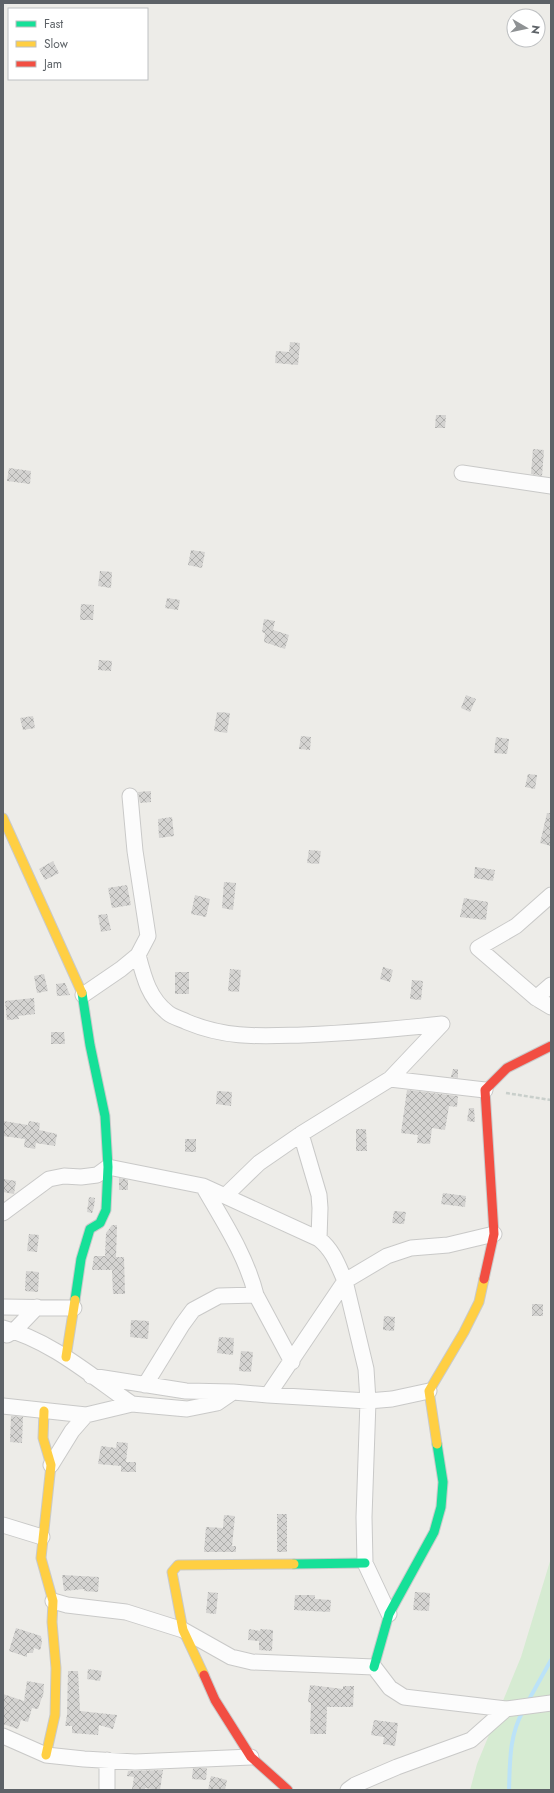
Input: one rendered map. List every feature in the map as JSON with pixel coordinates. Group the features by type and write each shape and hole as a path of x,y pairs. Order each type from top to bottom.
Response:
{"street":[{"path":"462,473 551,486"},
{"path":"83,995 138,955 148,936 135,851 130,796"},
{"path":"3,818 83,995 90,1045 105,1116 108,1167 106,1210 100,1222 90,1229 81,1259 66,1357"},
{"path":"551,895 516,926 478,948 536,998 551,1007"},
{"path":"138,955 146,984 156,1002 169,1014 195,1025 218,1032 250,1037 356,1033 442,1024 390,1079 301,1134 259,1163 225,1196"},
{"path":"536,998 551,985"},
{"path":"374,1667 389,1614 434,1532 441,1507 443,1482 429,1390 464,1332 479,1302 494,1234 485,1090 507,1068 551,1046"},
{"path":"390,1079 485,1090"},
{"path":"301,1134 319,1195 319,1239"},
{"path":"3,1213 49,1179 64,1176 81,1177 96,1175 108,1167 203,1186 319,1239 327,1246 337,1262 345,1281 366,1369 368,1401 364,1517 365,1563 389,1614"},
{"path":"203,1186 239,1249 253,1282 256,1295 292,1362"},
{"path":"268,1395 292,1362 345,1281 387,1256 411,1248 448,1245 494,1234"},
{"path":"145,1385 193,1310 219,1296 256,1295"},
{"path":"3,1307 74,1308"},
{"path":"7,1332 37,1307"},
{"path":"7,1332 37,1340 66,1357 132,1404"},
{"path":"92,1376 186,1391 233,1392 368,1401 392,1399 429,1390"},
{"path":"3,1406 86,1415 132,1404 187,1409 217,1403 233,1392"},
{"path":"44,1411 43,1438 51,1465 42,1537 41,1558 53,1601 52,1622 56,1668 55,1714 46,1755"},
{"path":"51,1465 72,1431 86,1415"},
{"path":"3,1525 42,1537"},
{"path":"288,1790 251,1757 215,1700 183,1630 172,1572 178,1565 365,1563"},
{"path":"53,1601 67,1605 126,1612 183,1630 231,1657 252,1662 374,1667"},
{"path":"374,1667 390,1688 404,1697 506,1709 551,1703"},
{"path":"348,1790 355,1785 397,1767 472,1740 506,1709"},
{"path":"3,1736 46,1755 135,1762 251,1757"},
{"path":"107,1760 107,1790"}],"path":[{"path":"485,1090 551,1100"}],"green space":[{"path":"551,1558 551,1790 470,1790 477,1764 521,1657"}],"building":[{"path":"290,342 300,343 298,365 275,363 276,351 289,352"},
{"path":"436,415 446,415 445,428 435,428"},
{"path":"533,449 544,450 542,476 531,474"},
{"path":"9,468 31,471 30,484 7,481"},
{"path":"191,550 205,552 202,568 188,565"},
{"path":"100,571 112,572 111,588 98,586"},
{"path":"167,598 180,600 178,610 165,608"},
{"path":"81,604 94,605 93,620 80,620"},
{"path":"264,619 275,621 273,630 289,635 285,649 264,642 265,633 262,632"},
{"path":"99,660 112,661 111,671 98,670"},
{"path":"466,695 476,699 470,712 461,708"},
{"path":"217,712 230,713 227,733 214,731"},
{"path":"33,716 35,728 23,730 20,718"},
{"path":"301,736 311,737 310,750 299,749"},
{"path":"496,737 509,739 507,754 494,753"},
{"path":"528,774 537,775 535,789 525,787"},
{"path":"151,791 151,802 140,803 138,792"},
{"path":"547,813 551,813 551,846 540,843"},
{"path":"172,817 174,836 159,838 158,819"},
{"path":"309,850 321,851 319,864 307,863"},
{"path":"53,861 59,873 45,880 39,869"},
{"path":"475,867 495,870 493,881 474,878"},
{"path":"224,882 236,883 233,910 222,908"},
{"path":"127,885 131,905 112,908 108,888"},
{"path":"195,895 210,899 206,917 191,914"},
{"path":"464,898 488,902 486,920 460,917"},
{"path":"107,914 111,930 101,932 98,915"},
{"path":"383,967 393,970 390,982 380,979"},
{"path":"230,969 241,970 239,992 228,991"},
{"path":"175,972 189,972 189,994 175,994"},
{"path":"44,974 48,991 37,993 34,976"},
{"path":"412,980 423,981 421,1000 410,999"},
{"path":"65,983 70,995 57,996 56,984"},
{"path":"34,998 35,1014 18,1016 19,1019 7,1020 5,1001"},
{"path":"51,1032 64,1032 65,1044 51,1044"},
{"path":"453,1069 458,1069 458,1078 451,1077"},
{"path":"407,1090 458,1096 457,1107 449,1106 445,1130 432,1128 430,1144 417,1143 418,1135 401,1133"},
{"path":"217,1091 232,1092 231,1106 216,1104"},
{"path":"469,1108 474,1108 475,1122 467,1121"},
{"path":"3,1121 28,1125 29,1121 40,1123 39,1130 57,1134 55,1146 36,1143 35,1149 24,1147 25,1139 3,1136"},
{"path":"356,1129 366,1129 367,1151 356,1151"},
{"path":"185,1139 196,1139 196,1152 185,1152"},
{"path":"119,1178 128,1180 128,1190 119,1190"},
{"path":"3,1179 16,1181 14,1194 3,1192"},
{"path":"443,1193 466,1196 465,1207 441,1204"},
{"path":"89,1197 95,1198 92,1213 87,1212"},
{"path":"394,1211 406,1212 404,1224 392,1223"},
{"path":"112,1225 117,1225 116,1257 124,1257 125,1294 113,1294 112,1270 92,1270 94,1256 105,1256 106,1233"},
{"path":"29,1234 39,1235 37,1252 27,1251"},
{"path":"26,1271 39,1272 38,1292 25,1291"},
{"path":"532,1304 543,1304 543,1316 532,1316"},
{"path":"384,1316 395,1317 394,1331 383,1330"},
{"path":"131,1320 149,1321 148,1339 130,1337"},
{"path":"219,1337 234,1338 233,1355 217,1353"},
{"path":"241,1351 253,1352 251,1372 239,1371"},
{"path":"11,1416 23,1417 22,1443 10,1442"},
{"path":"117,1442 128,1443 126,1462 136,1462 136,1472 121,1472 121,1466 98,1464 101,1446 116,1448"},
{"path":"277,1514 287,1514 287,1552 277,1552"},
{"path":"224,1515 235,1516 232,1546 236,1546 236,1552 204,1552 206,1527 223,1528"},
{"path":"62,1575 99,1577 98,1592 84,1591 84,1589 64,1591"},
{"path":"208,1592 218,1593 216,1614 206,1613"},
{"path":"415,1592 430,1593 429,1611 413,1610"},
{"path":"295,1595 315,1595 315,1599 331,1600 330,1612 294,1610"},
{"path":"16,1628 41,1636 42,1643 40,1650 34,1648 33,1653 27,1653 27,1657 9,1651"},
{"path":"249,1629 260,1631 260,1629 273,1630 272,1651 259,1650 259,1641 248,1640"},
{"path":"88,1669 102,1671 100,1681 87,1679"},
{"path":"68,1671 78,1671 80,1711 117,1715 113,1729 99,1725 98,1735 72,1733 72,1726 65,1726 67,1715"},
{"path":"27,1681 44,1684 43,1697 38,1709 32,1708 28,1722 21,1720 18,1729 3,1724 3,1694 24,1701"},
{"path":"310,1685 343,1689 343,1686 354,1686 353,1707 327,1707 326,1734 310,1734 311,1703 308,1702"},
{"path":"374,1720 398,1723 395,1746 383,1744 384,1737 371,1735"},
{"path":"193,1768 207,1768 206,1780 192,1779"},
{"path":"163,1770 160,1790 145,1788 145,1790 132,1790 134,1777 127,1776 128,1771"},
{"path":"211,1776 227,1780 225,1790 208,1790"}],"waterway":[{"path":"527,1703 551,1660"},
{"path":"509,1790 511,1749 518,1720 523,1711"}],"traffic: fast":[{"path":"75,1300 81,1259 90,1229 100,1223 106,1210 108,1167 105,1116 90,1045 82,993"},
{"path":"374,1667 389,1614 434,1532 441,1507 443,1482 437,1444"},
{"path":"294,1564 365,1563"}],"traffic: slow":[{"path":"3,818 82,993"},
{"path":"437,1444 429,1391 464,1332 479,1302 484,1279"},
{"path":"66,1357 75,1300"},
{"path":"44,1411 43,1438 51,1465 41,1558 53,1601 52,1622 56,1668 55,1715 46,1755"},
{"path":"204,1675 183,1630 172,1572 178,1565 294,1564"}],"traffic: jam":[{"path":"484,1279 494,1234 485,1090 507,1068 551,1046"},
{"path":"204,1675 215,1700 251,1757 288,1790"}]}
